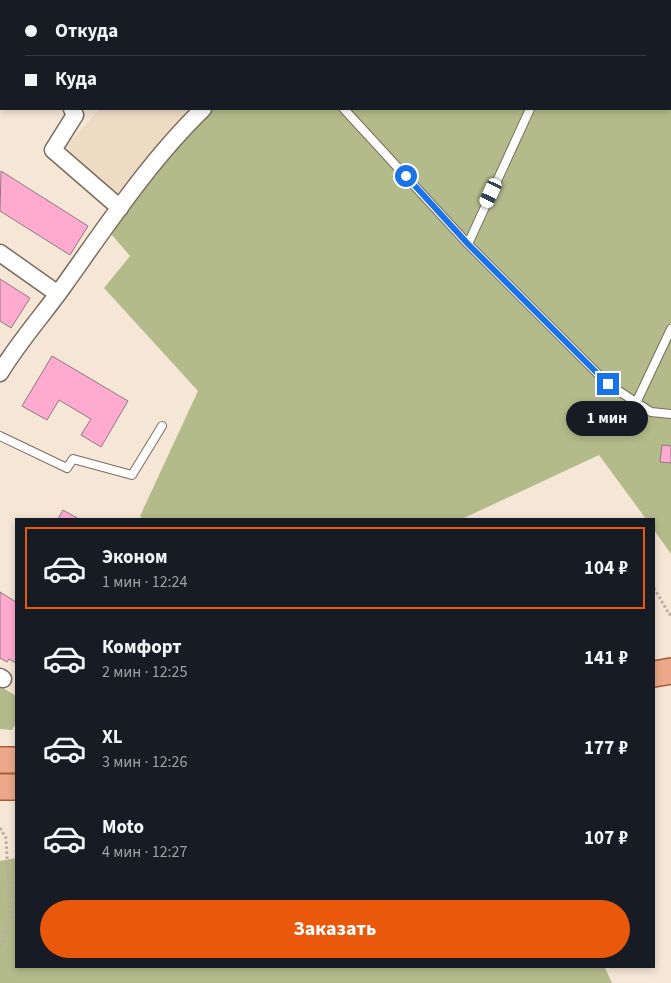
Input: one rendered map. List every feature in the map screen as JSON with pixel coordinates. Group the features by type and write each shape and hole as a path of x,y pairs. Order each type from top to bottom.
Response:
{"main road":[{"path":"655,674 671,671"},
{"path":"0,760 15,760"},
{"path":"0,787 15,787"}],"street":[{"path":"0,373 6,348 58,294 120,208 183,128 202,110"},
{"path":"76,111 53,150 120,208"},
{"path":"0,253 58,294"}],"lane":[{"path":"345,110 468,244 608,384 651,412 671,414"},
{"path":"468,244 530,110"},
{"path":"636,402 671,329"},
{"path":"0,436 67,468 73,459 132,475 162,426"}],"path":[{"path":"655,590 669,614 671,614"},
{"path":"0,828 6,838 10,915 0,950"}],"shaded area":[{"path":"99,110 193,110 178,124 116,195 65,147"}],"green space":[{"path":"203,110 671,110 671,554 655,531 655,518 645,518 599,455 464,518 142,518 140,516 198,391 104,288 130,256 106,228"},
{"path":"0,686 15,695 15,725 12,730 0,729"},
{"path":"15,858 15,968 605,968 612,983 0,983 0,861"}],"building":[{"path":"1,171 88,226 70,255 0,211"},
{"path":"0,279 30,298 11,328 0,321"},
{"path":"52,356 128,401 101,447 81,435 91,419 59,400 47,420 22,406"},
{"path":"662,445 671,446 671,463 660,462"},
{"path":"63,510 77,518 59,518"},
{"path":"0,592 15,601 15,662 9,659 7,662 0,658"}],"route":[{"path":"406,176 468,244 608,384"}]}
